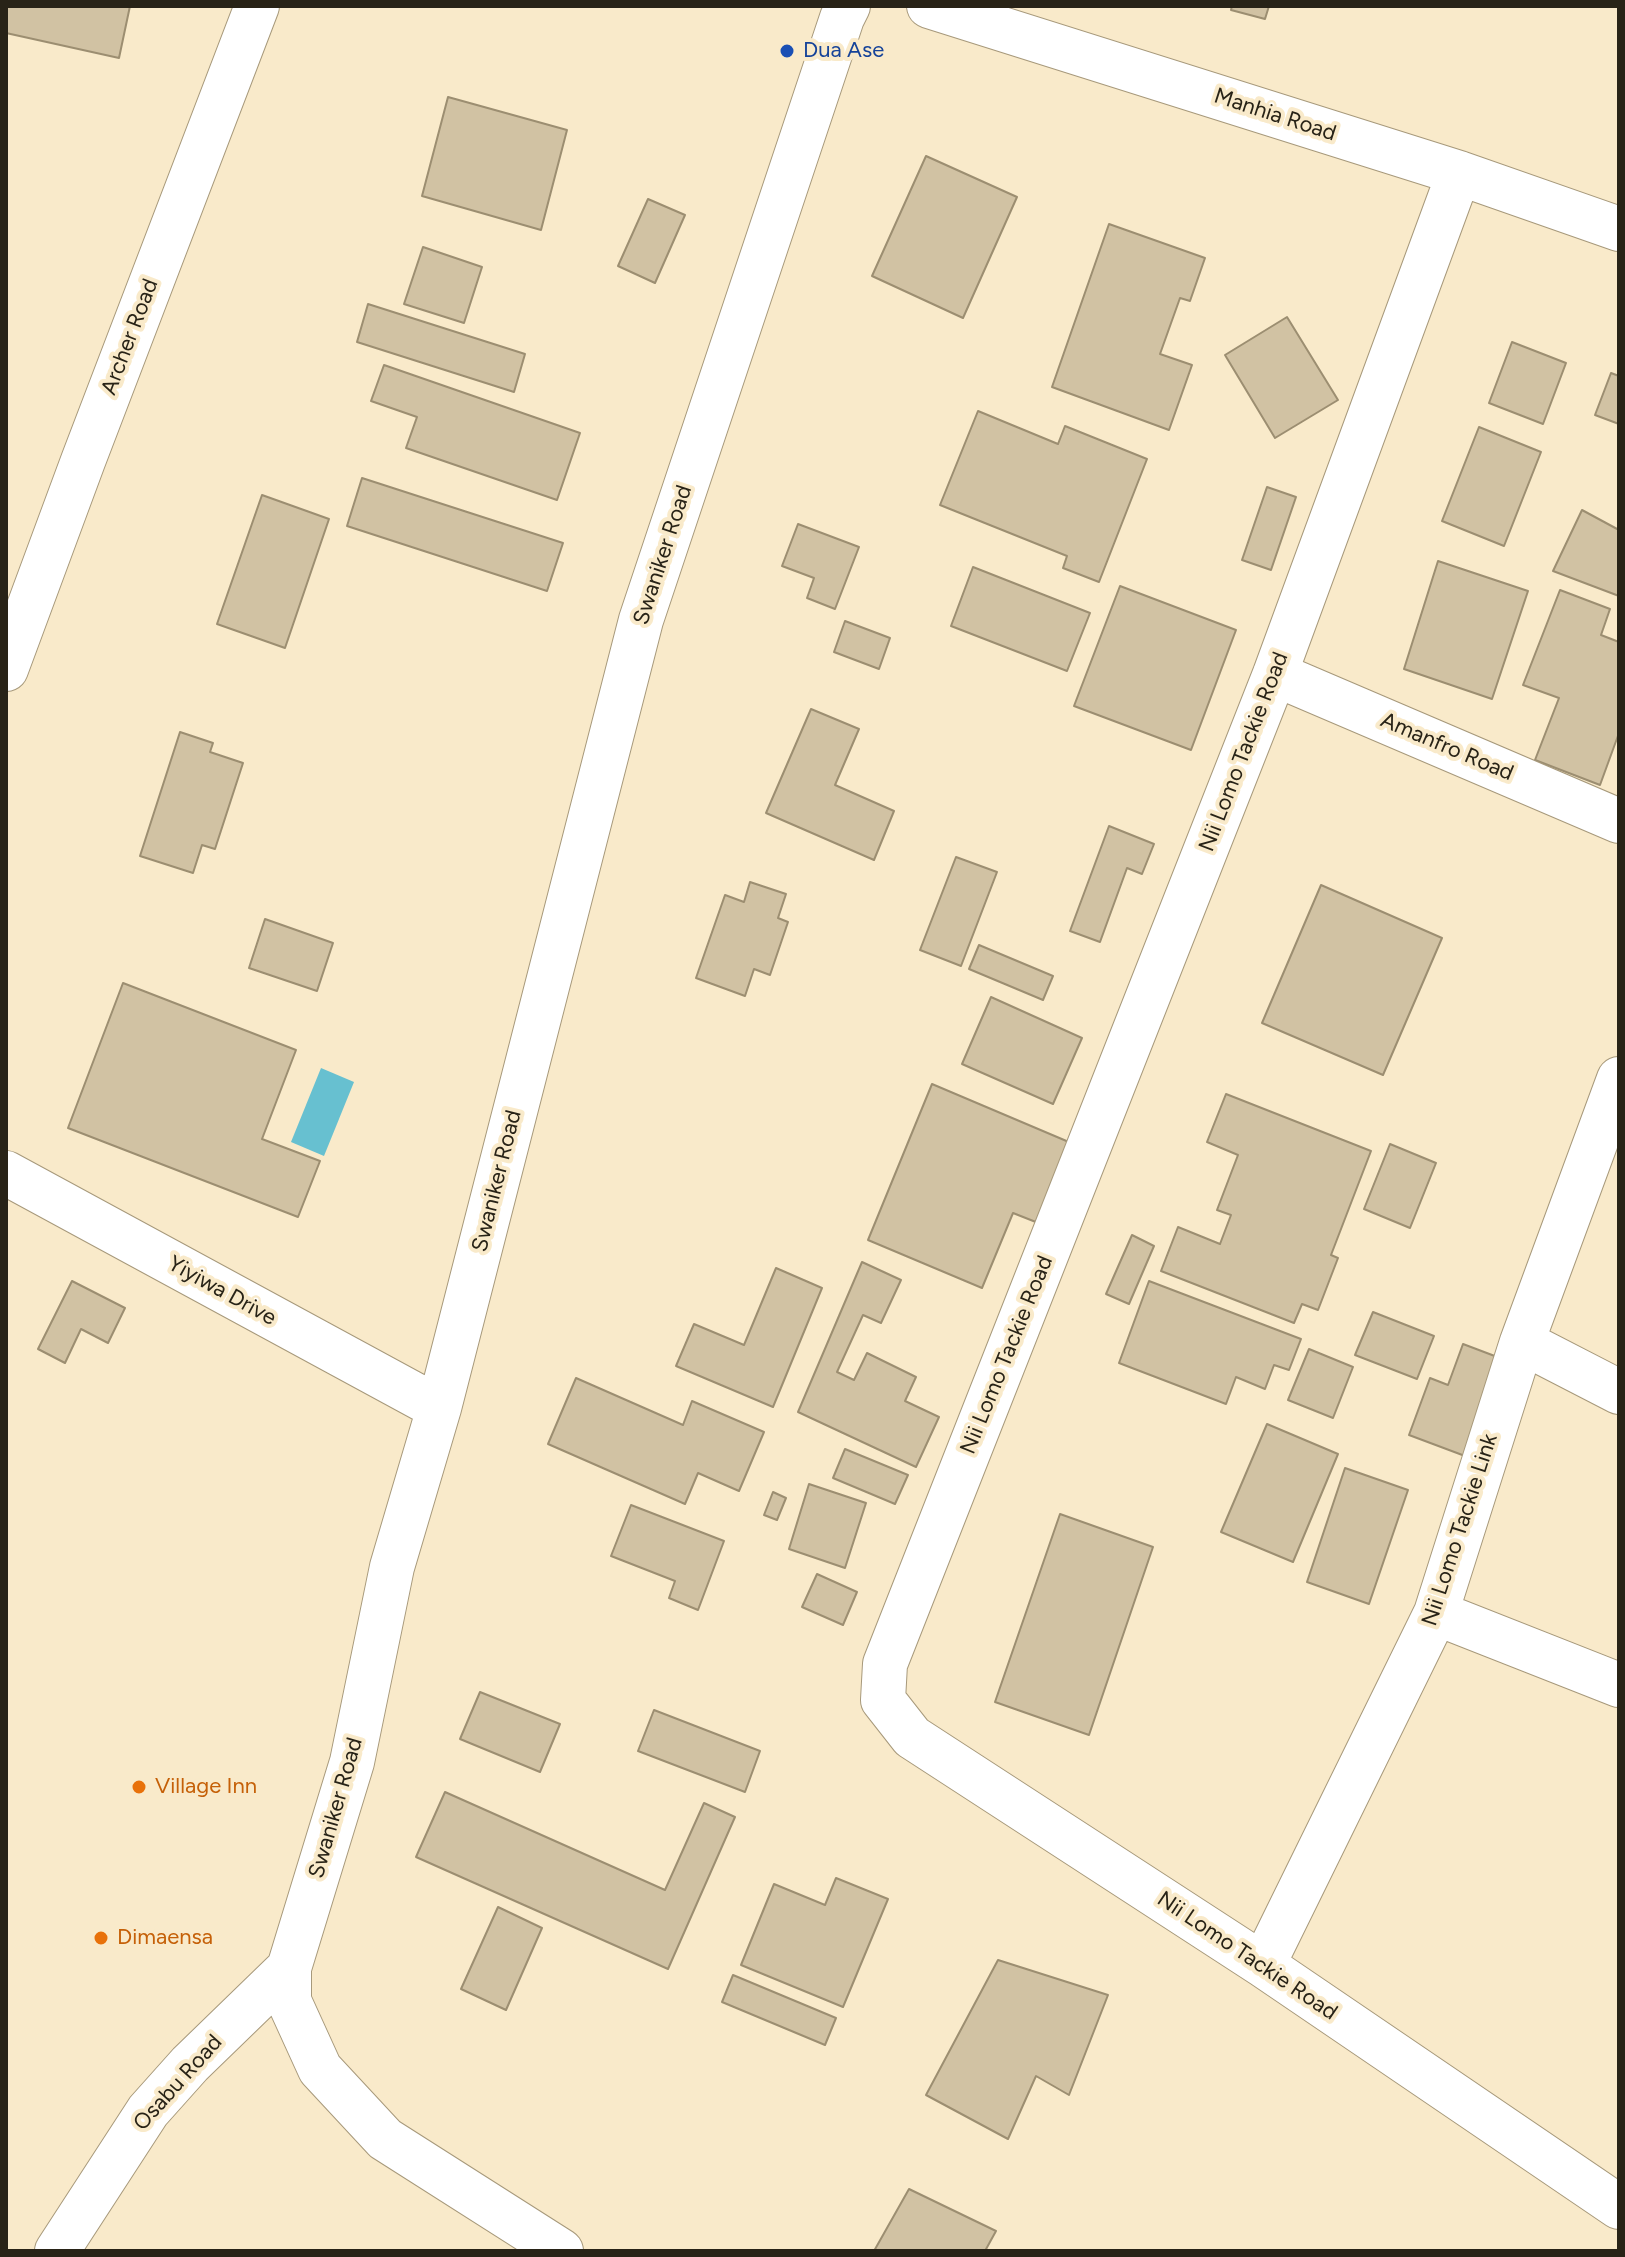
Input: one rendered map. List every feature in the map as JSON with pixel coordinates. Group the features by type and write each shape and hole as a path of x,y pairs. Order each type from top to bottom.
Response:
{"street":[{"name":"Archer Road","path":"6,669 257,6"},
{"name":"Swaniker Road","path":"561,2251 385,2139 320,2069 289,2001 289,1968 352,1762 392,1567 439,1408 641,620 848,6"},
{"name":"Manhia Road","path":"929,6 1459,173 1619,229"},
{"name":"Nii Lomo Tackie Road","path":"1459,173 1275,674 885,1664 883,1700 912,1737 1263,1965 1619,2207"},
{"name":"Amanfro Road","path":"1275,674 1619,821"},
{"name":"Nii Lomo Tackie Link","path":"1263,1965 1436,1613 1522,1342 1619,1079"},
{"name":"Yiyiwa Drive","path":"6,1173 439,1408"},
{"path":"1522,1342 1619,1392"},
{"path":"1436,1613 1619,1685"},
{"name":"Osabu Road","path":"57,2251 148,2111 190,2064 289,1968"}],"water":[{"path":"321,1068 354,1082 324,1156 291,1142"}],"building":[{"path":"6,6 130,6 119,58 6,33"},
{"path":"1232,6 1269,6 1265,19 1231,10"},
{"path":"448,97 567,130 541,230 422,196"},
{"path":"926,156 1017,197 963,318 872,276"},
{"path":"648,199 685,215 655,283 618,266"},
{"path":"1109,224 1205,258 1190,301 1180,298 1160,354 1192,365 1169,430 1052,387"},
{"path":"423,247 482,267 464,323 404,304"},
{"path":"368,304 525,354 514,392 357,342"},
{"path":"1287,317 1338,400 1275,438 1225,355"},
{"path":"1512,342 1566,363 1543,424 1489,403"},
{"path":"384,365 580,433 557,500 406,448 417,417 371,401"},
{"path":"1611,373 1619,376 1619,424 1595,415"},
{"path":"978,411 1058,444 1065,426 1147,459 1099,582 1063,568 1067,556 940,505"},
{"path":"1479,427 1541,452 1504,546 1442,521"},
{"path":"362,478 563,543 547,591 347,526"},
{"path":"1267,487 1296,497 1271,570 1242,560"},
{"path":"262,495 329,519 285,648 217,624"},
{"path":"1582,510 1619,530 1619,596 1553,571"},
{"path":"798,524 859,547 835,609 807,598 814,578 782,566"},
{"path":"1438,561 1528,591 1492,699 1404,669"},
{"path":"973,567 1090,613 1067,671 951,626"},
{"path":"1120,586 1236,630 1191,750 1074,706"},
{"path":"1560,590 1610,609 1601,635 1619,642 1619,733 1600,785 1535,760 1559,698 1523,685"},
{"path":"845,621 890,638 879,669 834,652"},
{"path":"811,709 859,729 835,785 894,811 874,860 766,813"},
{"path":"180,732 213,743 210,752 243,763 215,849 202,845 193,873 140,856"},
{"path":"1109,826 1154,844 1142,874 1127,868 1100,942 1070,931"},
{"path":"956,857 997,872 961,966 920,950"},
{"path":"750,882 786,894 778,918 788,922 770,975 754,969 745,996 696,978 725,895 744,902"},
{"path":"1321,885 1442,938 1383,1075 1262,1023"},
{"path":"265,919 333,943 317,991 249,968"},
{"path":"979,945 1053,976 1043,1000 969,969"},
{"path":"123,983 296,1050 262,1139 320,1161 298,1217 68,1128"},
{"path":"991,997 1082,1038 1053,1104 962,1064"},
{"path":"932,1084 1083,1148 1051,1228 1013,1213 982,1288 868,1240"},
{"path":"1226,1094 1371,1151 1331,1255 1338,1258 1318,1310 1302,1304 1294,1323 1161,1271 1178,1227 1220,1244 1231,1215 1217,1210 1238,1155 1207,1142"},
{"path":"1390,1144 1436,1163 1410,1228 1364,1209"},
{"path":"1132,1235 1154,1246 1129,1304 1106,1294"},
{"path":"862,1262 901,1280 881,1323 863,1315 837,1372 854,1380 867,1353 916,1377 905,1401 939,1417 916,1467 798,1412"},
{"path":"776,1268 822,1288 773,1407 676,1366 694,1324 744,1345"},
{"path":"72,1281 125,1308 108,1343 81,1329 65,1363 38,1349"},
{"path":"1149,1281 1301,1339 1289,1370 1274,1365 1265,1389 1236,1377 1226,1404 1119,1363"},
{"path":"1373,1312 1434,1336 1417,1379 1355,1355"},
{"path":"1463,1344 1500,1358 1465,1456 1409,1435 1430,1378 1448,1385"},
{"path":"1309,1349 1353,1367 1333,1418 1288,1400"},
{"path":"576,1378 683,1425 692,1401 764,1432 739,1491 698,1473 685,1504 548,1444"},
{"path":"1267,1424 1338,1454 1293,1562 1221,1532"},
{"path":"845,1449 908,1475 895,1504 833,1478"},
{"path":"1345,1468 1408,1490 1369,1604 1307,1582"},
{"path":"809,1484 866,1503 845,1568 789,1549"},
{"path":"773,1492 786,1498 777,1520 764,1515"},
{"path":"631,1505 724,1541 698,1610 669,1598 675,1581 611,1556"},
{"path":"1060,1514 1153,1547 1089,1735 995,1702"},
{"path":"817,1574 857,1592 843,1625 802,1607"},
{"path":"480,1692 560,1724 540,1772 460,1739"},
{"path":"654,1710 760,1751 745,1792 638,1751"},
{"path":"445,1792 665,1890 704,1803 735,1817 668,1969 416,1857"},
{"path":"836,1878 888,1899 843,2007 741,1965 774,1884 825,1905"},
{"path":"498,1907 542,1928 506,2010 461,1989"},
{"path":"998,1960 1108,1995 1069,2095 1036,2076 1008,2139 926,2095"},
{"path":"733,1975 836,2018 825,2045 722,2002"},
{"path":"909,2189 996,2231 985,2251 874,2251"}],"place":[{"name":"Dua Ase","path":"787,51"},
{"name":"Village Inn","path":"139,1787"},
{"name":"Dimaensa","path":"101,1938"}]}
